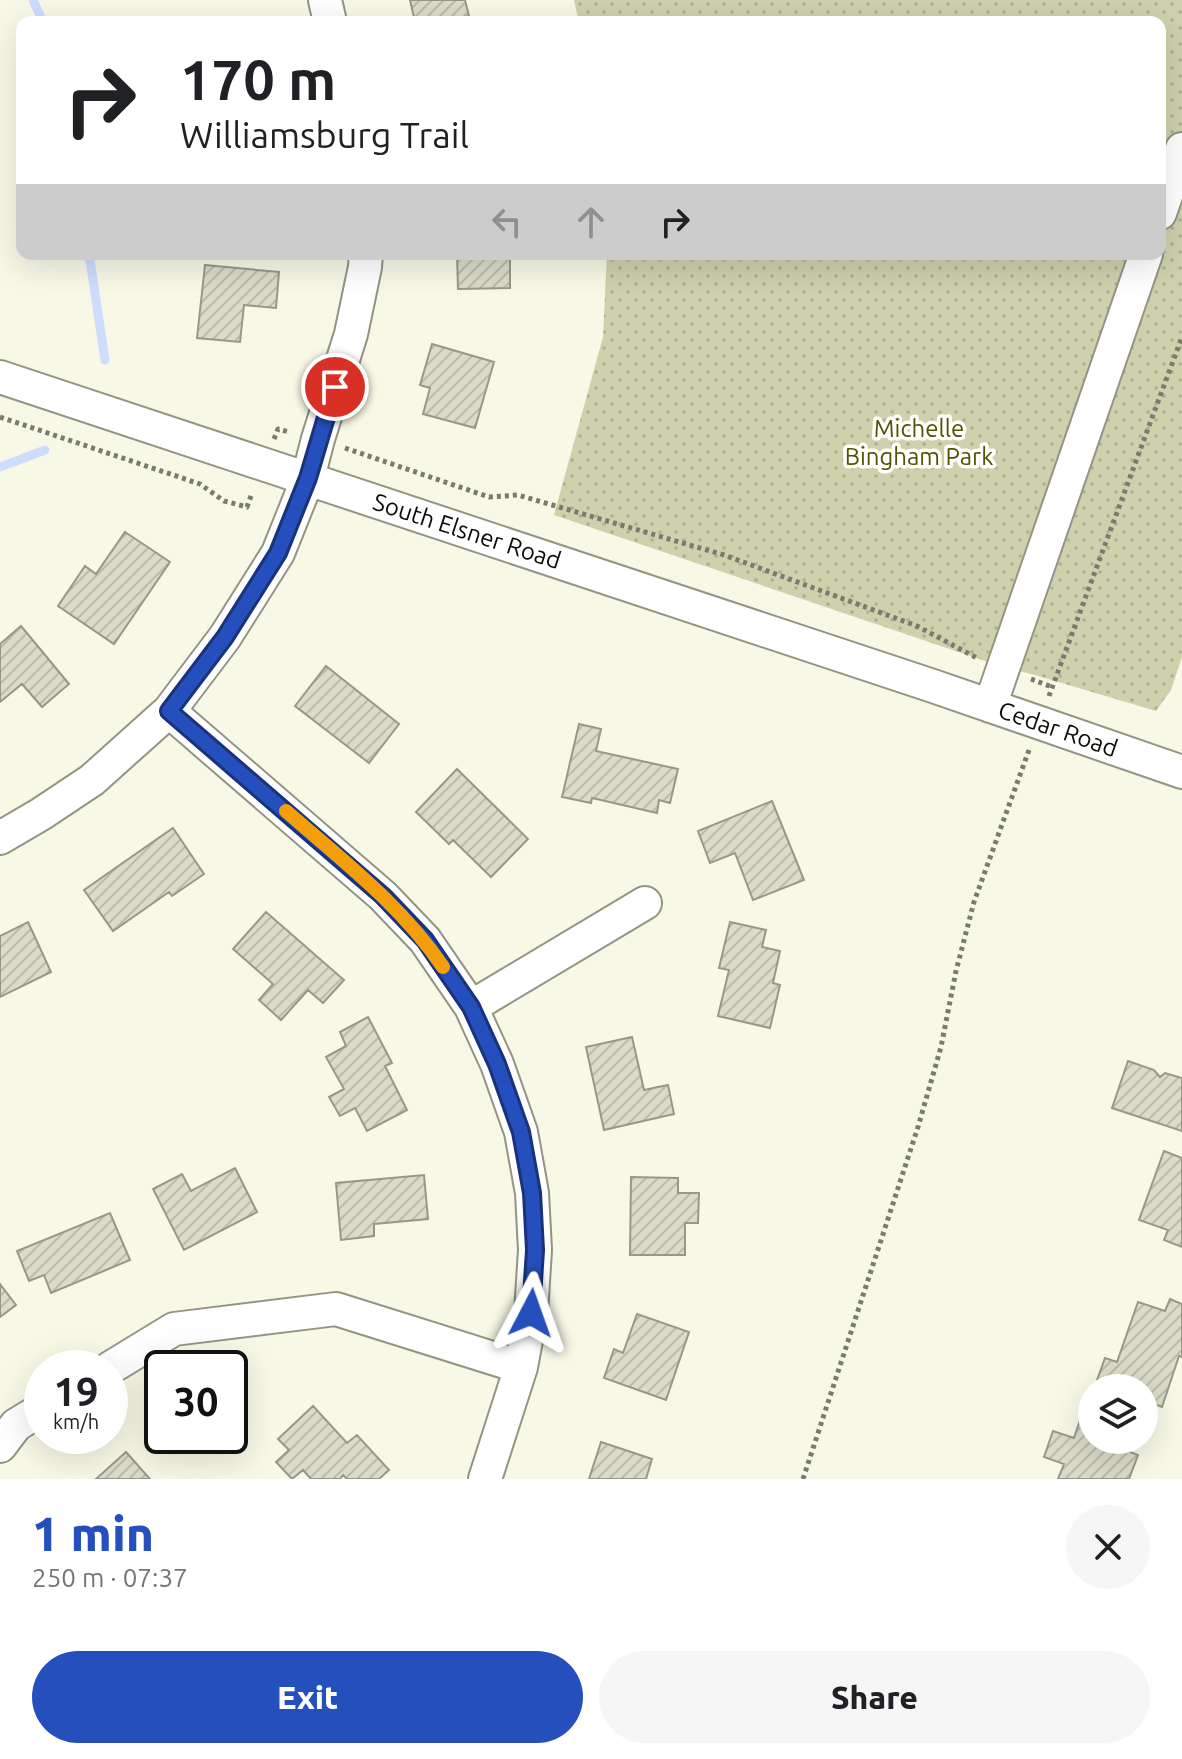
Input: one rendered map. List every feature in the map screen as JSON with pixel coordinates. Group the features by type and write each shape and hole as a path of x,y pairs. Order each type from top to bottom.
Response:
{"street":[{"path":"1166,196 1182,149"},
{"path":"0,838 92,780 169,711 225,637 278,553 308,478 351,334 366,260"},
{"path":"990,706 1144,260"},
{"name":"South Elsner Road","path":"0,377 933,686"},
{"name":"Cedar Road","path":"933,686 1182,772"},
{"path":"169,711 383,896 425,940 471,1007 497,1064 521,1132 532,1193 535,1250 531,1313 521,1367 485,1479"},
{"path":"471,1007 645,903"},
{"path":"128,1357 174,1329 336,1309 521,1367"},
{"path":"0,1446 16,1425 24,1420"}],"path":[{"path":"803,1479 918,1127 941,1047 974,902 1182,337"}],"green space":[{"name":"Michelle Bingham Park","path":"574,0 1182,0 1182,657 1171,690 1156,711 1003,667 554,515 603,337 607,260 1166,260 1166,16 578,16"}],"building":[{"path":"410,0 465,0 469,16 414,16"},
{"path":"457,260 510,260 510,288 458,289"},
{"path":"205,265 279,272 276,308 244,305 240,342 197,338"},
{"path":"432,344 494,362 475,428 423,414 430,388 420,385"},
{"path":"125,532 170,562 114,644 58,606 85,566 96,574"},
{"path":"21,626 69,684 42,707 22,684 0,702 0,644"},
{"path":"326,666 399,724 369,763 295,706"},
{"path":"579,724 601,729 596,751 678,769 670,803 659,800 657,813 592,798 591,803 562,797"},
{"path":"457,769 528,839 491,877 453,840 449,844 416,812"},
{"path":"772,801 804,880 753,900 735,853 710,863 698,831"},
{"path":"173,828 204,874 172,896 169,892 113,931 84,890"},
{"path":"266,912 344,980 323,1003 308,990 281,1020 259,1000 273,984 233,949"},
{"path":"28,922 51,972 0,997 0,936"},
{"path":"730,922 766,930 762,947 780,951 773,983 780,985 770,1028 718,1016 729,970 719,968"},
{"path":"368,1017 392,1063 385,1066 407,1110 367,1131 355,1108 340,1116 329,1097 344,1089 326,1057 346,1046 340,1032"},
{"path":"632,1037 644,1090 668,1085 674,1114 604,1130 586,1047"},
{"path":"1128,1061 1154,1070 1160,1077 1165,1073 1182,1078 1182,1131 1112,1108"},
{"path":"1164,1151 1182,1158 1182,1247 1164,1240 1168,1230 1139,1220"},
{"path":"235,1168 257,1212 184,1250 153,1189 182,1174 191,1191"},
{"path":"424,1175 428,1219 374,1224 374,1236 341,1240 336,1183"},
{"path":"631,1177 678,1178 678,1193 699,1193 698,1223 685,1223 685,1255 630,1255"},
{"path":"110,1213 130,1260 51,1293 44,1275 29,1281 17,1251"},
{"path":"0,1284 16,1305 0,1317"},
{"path":"1170,1299 1182,1304 1182,1357 1179,1356 1162,1407 1158,1405 1158,1374 1099,1374 1105,1358 1117,1362 1138,1302 1165,1311"},
{"path":"637,1314 689,1332 666,1400 604,1378 614,1349 623,1353"},
{"path":"313,1406 347,1443 357,1435 389,1470 379,1479 347,1479 343,1475 340,1479 311,1479 303,1470 292,1479 276,1462 289,1450 278,1439"},
{"path":"1078,1426 1078,1454 1138,1455 1129,1479 1058,1479 1064,1464 1044,1457 1053,1431 1074,1438"},
{"path":"601,1442 652,1459 646,1479 589,1479"},
{"path":"124,1454 128,1454 150,1479 96,1479"}],"waterway":[{"path":"33,0 40,16"},
{"path":"90,260 105,360"},
{"path":"0,467 45,450"}],"slow traffic":[{"path":"286,811 383,896 425,940 443,967"}],"route":[{"path":"335,387 308,478 278,553 225,637 169,711 383,896 425,940 471,1007 497,1064 521,1132 532,1193 535,1250 531,1313"}]}
